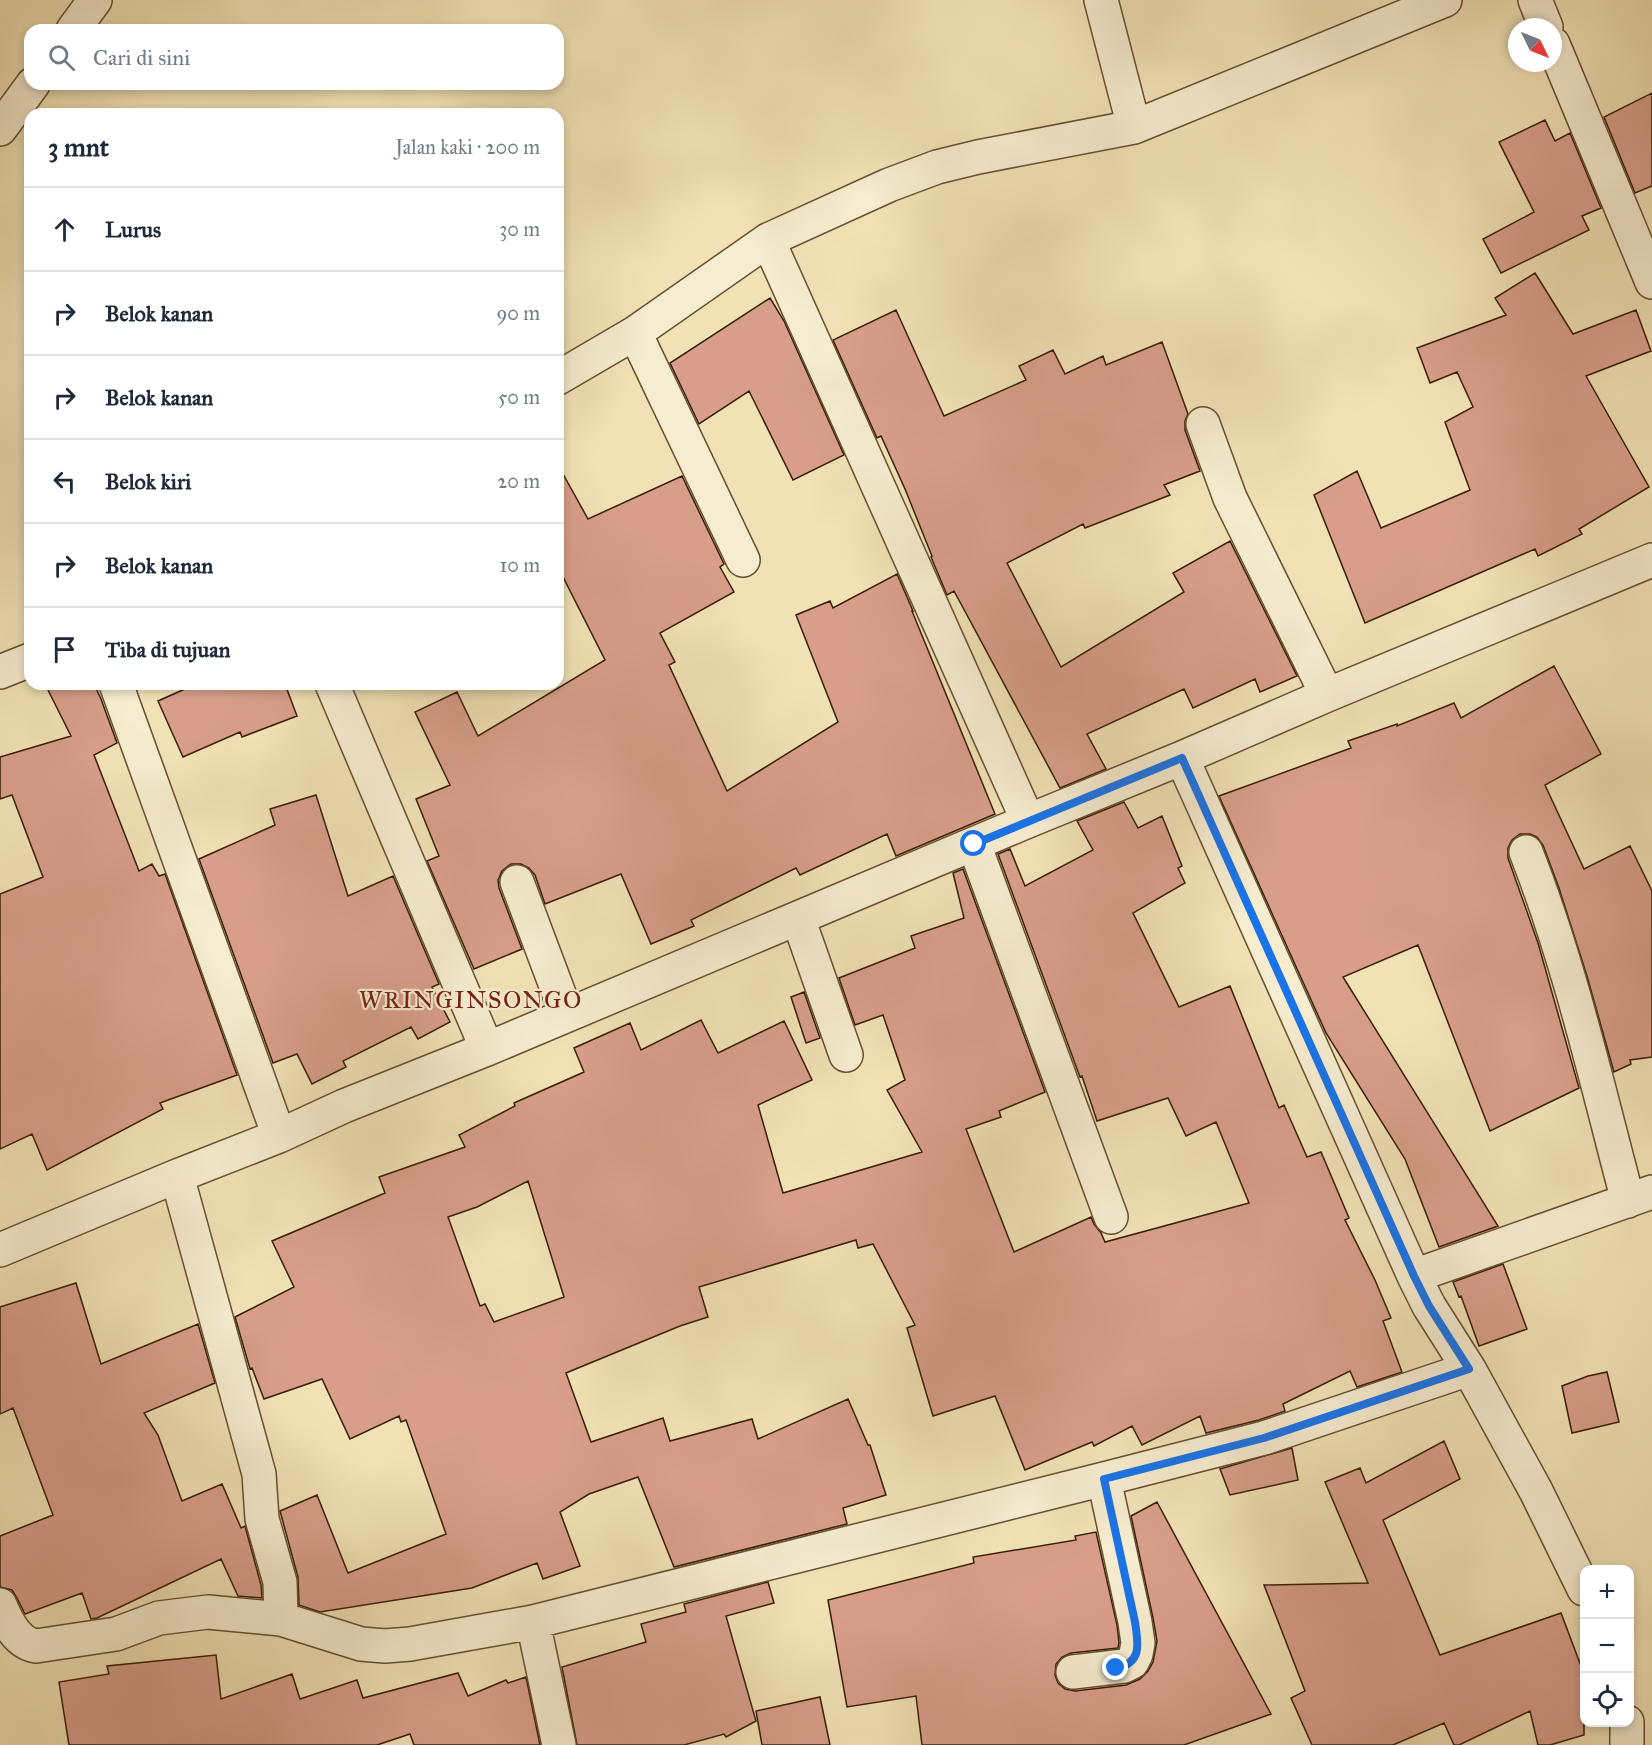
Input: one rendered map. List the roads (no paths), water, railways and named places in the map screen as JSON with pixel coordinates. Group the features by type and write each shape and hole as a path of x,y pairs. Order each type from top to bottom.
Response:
{"street":[{"path":"77,24 95,0"},
{"path":"1101,0 1134,127"},
{"path":"564,374 635,333 768,240 889,185 937,167 978,157 1134,127 1445,0"},
{"path":"1534,0 1542,18"},
{"path":"1562,66 1652,282"},
{"path":"0,129 29,90"},
{"path":"768,240 1028,821"},
{"path":"635,333 743,560"},
{"path":"1203,424 1230,498 1327,695"},
{"path":"0,1250 279,1136 344,1106 487,1049 1652,560"},
{"path":"0,672 24,662"},
{"path":"118,690 279,1136"},
{"path":"335,690 487,1049"},
{"path":"1182,758 1414,1276 1439,1323 1469,1369 1536,1491 1580,1581"},
{"path":"974,844 1111,1217"},
{"path":"1414,1276 1640,1197 1546,902 1527,852"},
{"path":"517,882 567,1015"},
{"path":"798,918 846,1054"},
{"path":"177,1176 259,1474 262,1520 280,1582 281,1619"},
{"path":"0,1605 19,1638 24,1643 36,1646 116,1634 159,1618 208,1612 281,1619 361,1644 385,1646 410,1644 533,1622 1264,1438 1469,1369"},
{"path":"1073,1672 1124,1666 1132,1662 1137,1651 1135,1622 1104,1479"},
{"path":"533,1622 560,1745"},
{"path":"1627,1727 1627,1745"}],"district":[{"name":"WRINGINSONGO","path":"471,1000"}]}
